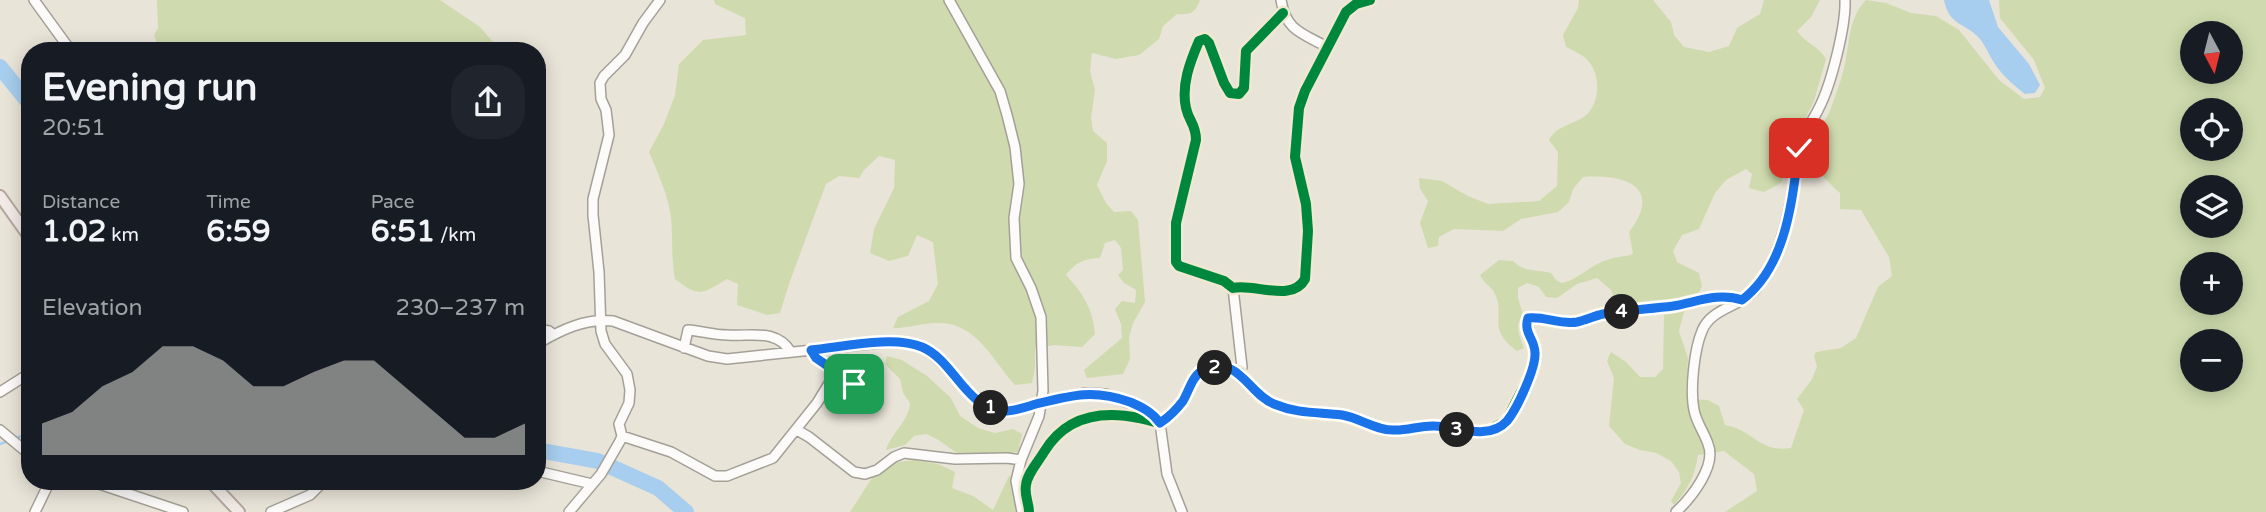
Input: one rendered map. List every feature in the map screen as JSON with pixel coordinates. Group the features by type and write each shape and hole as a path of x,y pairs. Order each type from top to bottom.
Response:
{"main road":[{"path":"0,196 21,225"},
{"path":"218,490 239,512"}],"street":[{"path":"34,0 64,42"},
{"path":"569,512 601,474 622,436 619,424 629,402 630,390 626,374 605,344 593,320 599,272 593,200 609,135 600,83 625,55 660,0"},
{"path":"949,0 1000,92 1010,126 1019,184 1014,218 1016,258 1031,288 1041,317 1041,403 1016,481 1022,512"},
{"path":"1281,0 1287,22 1295,30 1327,47"},
{"path":"1233,288 1240,286 1281,291 1303,285 1306,279 1306,204 1295,157 1299,108 1346,12 1356,4 1370,0"},
{"path":"1676,512 1700,482 1710,456 1709,445 1694,410 1698,341 1703,327 1714,315 1755,290 1783,237 1799,148 1805,130 1820,107 1829,81 1843,29 1845,0"},
{"path":"1240,373 1233,288 1224,281 1179,266 1175,261 1176,223 1196,140 1196,128 1186,111 1186,76 1199,41 1205,39 1230,93 1239,94 1244,88 1246,51 1283,13"},
{"path":"1160,423 1183,401 1194,378 1202,371 1217,368 1240,373 1260,397 1274,404 1311,414 1342,415 1375,427 1393,430 1434,426 1487,431 1506,421 1534,367 1534,345 1526,326 1528,318 1559,323 1576,322 1603,314 1676,305 1707,297 1733,297 1742,300"},
{"path":"546,338 593,320 613,321 684,348 727,359 889,342 910,343 925,348 975,399 991,408 1015,410 1084,393 1105,394 1150,412 1160,423 1167,474 1182,512"},
{"path":"684,348 688,330 731,336 766,335 785,342 792,352"},
{"path":"546,332 553,334"},
{"path":"811,350 816,358 854,384"},
{"path":"622,436 671,452 715,476 727,477 773,458 817,403 836,372"},
{"path":"0,392 21,379"},
{"path":"1029,512 1026,482 1051,440 1066,427 1091,416 1138,418 1160,423"},
{"path":"797,430 810,437 853,472 865,474 877,470 904,453 955,459 1007,457 1021,460"},
{"path":"4,433 21,448"},
{"path":"546,473 592,484"},
{"path":"35,512 46,490"},
{"path":"113,490 163,510 183,512"},
{"path":"271,512 310,495 315,490"}],"green space":[{"path":"157,0 440,0 480,27 494,42 157,42 154,35 158,28"},
{"path":"714,0 1200,0 1192,12 1177,14 1163,26 1159,39 1139,55 1116,59 1092,53 1090,71 1095,90 1091,118 1093,131 1107,143 1107,161 1097,185 1114,212 1131,211 1138,220 1145,302 1133,323 1129,338 1130,359 1123,374 1087,378 1084,370 1122,338 1121,324 1115,309 1122,301 1135,303 1136,290 1123,282 1118,275 1123,270 1121,248 1115,240 1105,243 1100,258 1081,262 1066,275 1086,302 1095,334 1082,347 1054,345 1035,348 1032,383 1015,385 975,337 955,325 936,323 893,328 898,317 929,301 938,284 933,242 917,235 908,256 889,261 870,253 874,229 894,188 895,160 879,156 859,178 839,176 826,184 780,313 767,315 737,305 738,284 727,279 701,292 690,289 675,279 670,209 649,152 675,95 679,64 703,40 746,35 745,18 715,4"},
{"path":"1579,0 1653,0 1671,22 1674,35 1684,47 1709,52 1729,46 1737,28 1760,14 1764,0 1820,0 1811,17 1797,31 1826,59 1814,101 1794,141 1781,183 1764,192 1749,188 1752,174 1746,169 1726,180 1715,193 1699,229 1682,235 1673,251 1677,262 1699,273 1702,286 1693,306 1684,312 1679,331 1688,358 1686,390 1690,399 1708,400 1719,406 1725,425 1780,449 1791,448 1804,410 1797,399 1812,379 1817,367 1814,356 1816,352 1841,348 1856,338 1878,287 1892,276 1889,257 1861,210 1840,209 1840,193 1821,173 1813,155 1816,137 1829,113 1842,77 1855,16 1866,0 1886,3 1911,13 1936,16 1959,30 1999,80 2024,99 2040,97 2045,88 2034,60 2000,18 1999,0 2266,0 2266,512 1725,512 1757,491 1754,474 1724,451 1698,455 1690,482 1674,505 1671,501 1681,483 1679,472 1671,461 1656,453 1625,444 1609,426 1614,378 1607,361 1611,352 1626,362 1640,377 1655,377 1663,369 1664,316 1659,303 1619,307 1614,304 1612,291 1597,278 1577,284 1557,298 1546,297 1539,287 1527,283 1518,288 1523,314 1519,331 1524,348 1517,351 1507,343 1499,329 1497,300 1480,275 1499,260 1513,261 1526,269 1551,273 1562,283 1604,261 1633,254 1629,232 1639,216 1642,204 1641,194 1634,186 1612,178 1583,177 1573,189 1569,202 1558,212 1521,219 1503,231 1454,229 1439,237 1438,246 1428,248 1420,223 1428,201 1420,189 1419,178 1442,181 1488,204 1539,201 1557,186 1558,152 1549,140 1561,128 1590,111 1597,90 1593,68 1579,53 1566,47 1563,35 1578,8"},
{"path":"887,356 902,360 927,376 951,398 960,416 978,428 995,433 1013,429 1022,434 1018,452 980,457 961,456 926,434 914,436 905,445 886,450 907,415 910,403 903,393 900,379 885,364"},
{"path":"914,460 938,464 955,472 952,488 973,496 993,510 1009,476 1013,476 1014,499 1018,512 850,512 872,478 897,462"}],"water":[{"path":"1944,0 1989,0 1998,27 2029,64 2040,85 2035,93 2025,94 2007,78 1980,39 1950,15"}],"waterway":[{"path":"0,67 21,93"},
{"path":"0,444 21,436"},
{"path":"546,452 598,461 658,488 686,512"}],"cycle path":[{"path":"1283,13 1246,51 1244,88 1239,94 1230,93 1205,39 1199,41 1186,82 1186,108 1196,140 1176,223 1176,262 1179,266 1224,281 1233,288 1291,290 1305,279 1308,231 1306,204 1295,157 1299,108 1346,12 1356,4 1370,0"},
{"path":"1029,512 1026,489 1028,477 1062,431 1073,424 1097,416 1125,416 1160,423 1183,401 1194,378 1202,371 1217,368 1240,373 1260,397 1274,404 1311,414 1341,415 1375,427 1393,430 1434,426 1487,431 1506,421 1534,367 1534,345 1526,326 1529,318 1571,322 1603,314 1673,306 1716,297 1742,300"}],"route":[{"path":"854,384 816,358 811,350 889,342 910,343 925,348 935,356 975,399 991,408 1005,411 1066,396 1105,394 1135,404 1150,412 1160,423 1183,401 1194,378 1202,371 1217,368 1240,373 1260,397 1274,404 1311,414 1342,415 1375,427 1393,430 1434,426 1487,431 1506,421 1534,367 1534,345 1526,326 1528,318 1559,323 1576,322 1603,314 1676,305 1707,297 1733,297 1742,300 1755,290 1783,237 1799,148"}]}
